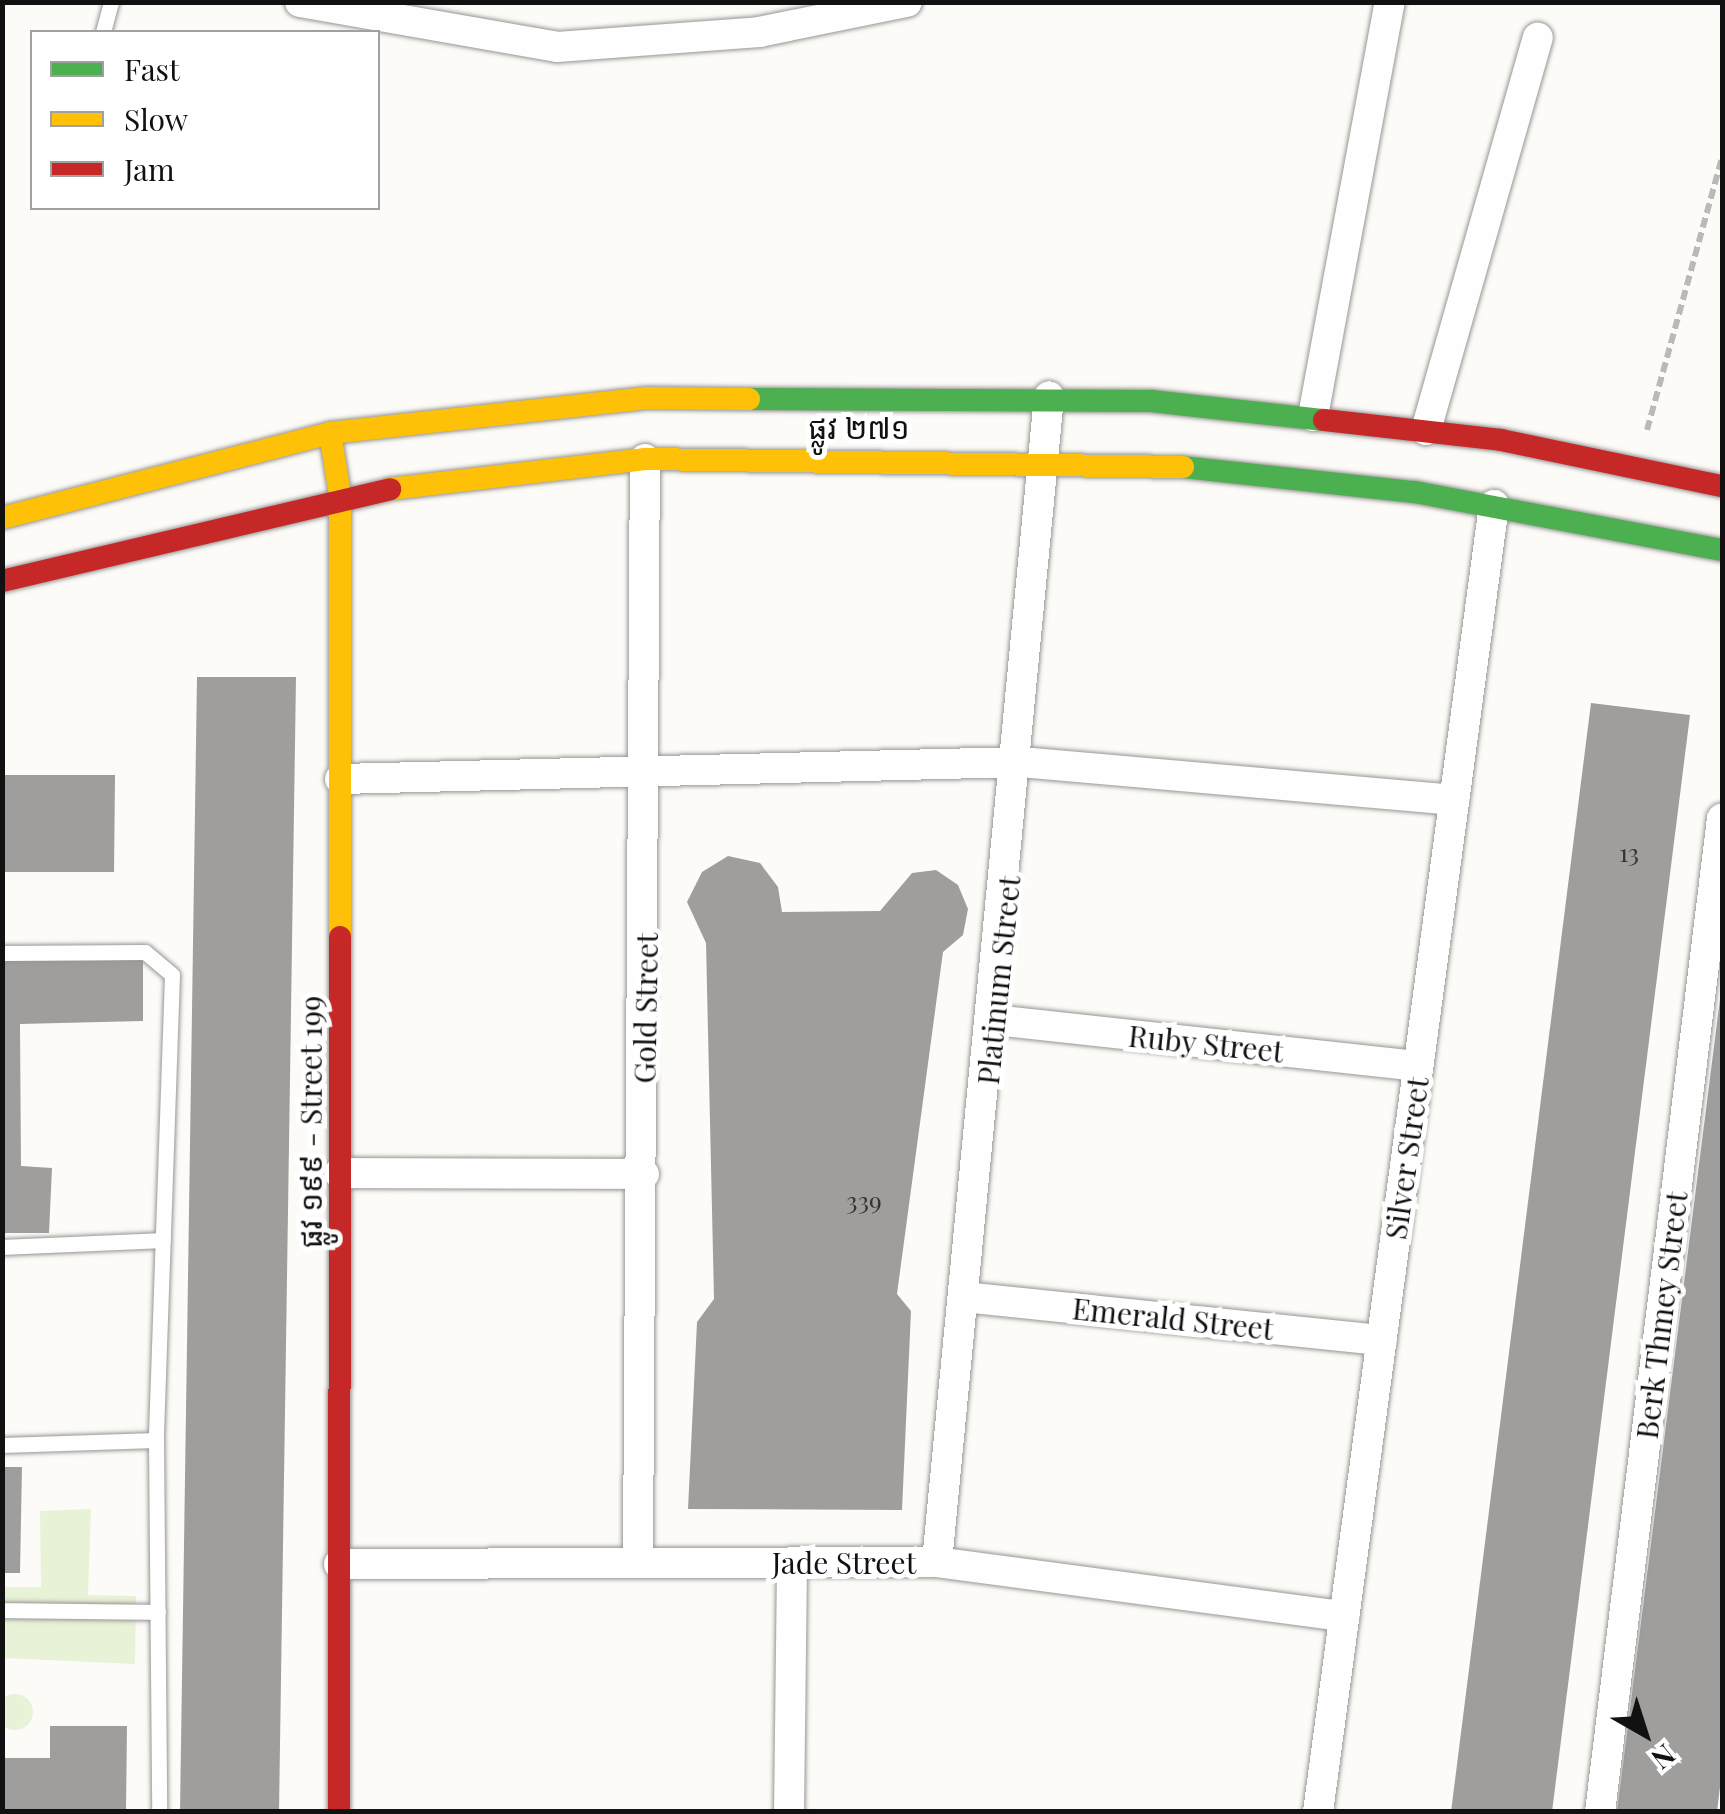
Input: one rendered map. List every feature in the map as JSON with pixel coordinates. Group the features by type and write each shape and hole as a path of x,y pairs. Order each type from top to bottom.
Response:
{"main road":[{"name":"ផ្លូវ ២៧១","path":"2,518 330,433 647,398 1049,396 1314,416 1638,465 1722,486"},
{"name":"ផ្លូវ ១៩៩ - Street 199","path":"330,433 340,495 339,1812"},
{"name":"ផ្លូវ ២៧១","path":"2,582 340,495 645,458 1045,458 1494,504 1722,550"}],"street":[{"path":"300,2 557,47 759,32 907,2"},
{"path":"1314,416 1390,2"},
{"path":"1426,430 1538,38"},
{"name":"Platinum Street","path":"937,1562 1020,762 1049,396"},
{"name":"Gold Street","path":"638,1558 648,768 645,458"},
{"name":"Silver Street","path":"1318,1812 1494,504"},
{"path":"340,779 648,768 1020,762 1454,800"},
{"name":"Berk Thmey Street","path":"1600,1812 1722,818"},
{"name":"Ruby Street","path":"994,1020 1418,1066"},
{"path":"340,1173 644,1174"},
{"name":"Emerald Street","path":"964,1297 1382,1340"},
{"name":"Jade Street","path":"340,1564 638,1558 937,1562 1344,1616"},
{"path":"789,1812 792,1562"}],"lane":[{"path":"104,30 111,2"},
{"path":"2,953 145,952 172,975 156,1440 159,1812"},
{"path":"2,1247 163,1240"},
{"path":"2,1445 156,1440"},
{"path":"2,1610 158,1612"}],"path":[{"path":"1638,465 1722,157"}],"green space":[{"path":"91,1509 88,1595 136,1596 135,1664 3,1658 3,1587 41,1587 40,1511"},
{"path":"8,1695 22,1695 32,1705 32,1719 22,1729 8,1729 -1,1720 -1,1704"}],"building":[{"path":"197,677 296,677 279,1812 180,1812"},
{"path":"1591,703 1690,715 1552,1812 1451,1812"},
{"path":"2,775 115,775 114,872 2,872"},
{"path":"728,856 760,863 778,887 782,912 880,911 912,873 936,870 958,885 968,909 963,935 943,952 897,1294 911,1311 902,1510 688,1509 697,1322 714,1299 706,943 687,902 702,872"},
{"path":"143,960 143,1021 20,1024 21,1166 52,1168 49,1233 2,1233 2,961"},
{"path":"1720,999 1722,1770 1717,1812 1617,1812"},
{"path":"2,1467 22,1467 20,1573 2,1573"},
{"path":"50,1726 127,1726 126,1812 2,1812 2,1758 50,1758"}],"traffic: fast":[{"path":"749,399 1151,401 1324,420"},
{"path":"1183,467 1415,492 1722,550"}],"traffic: slow":[{"path":"2,518 330,433 647,398 749,399"},
{"path":"330,433 340,495 340,937"},
{"path":"390,489 645,459 1183,467"}],"traffic: jam":[{"path":"1324,420 1501,440 1722,486"},
{"path":"2,581 390,489"},
{"path":"339,1812 340,937"}]}
